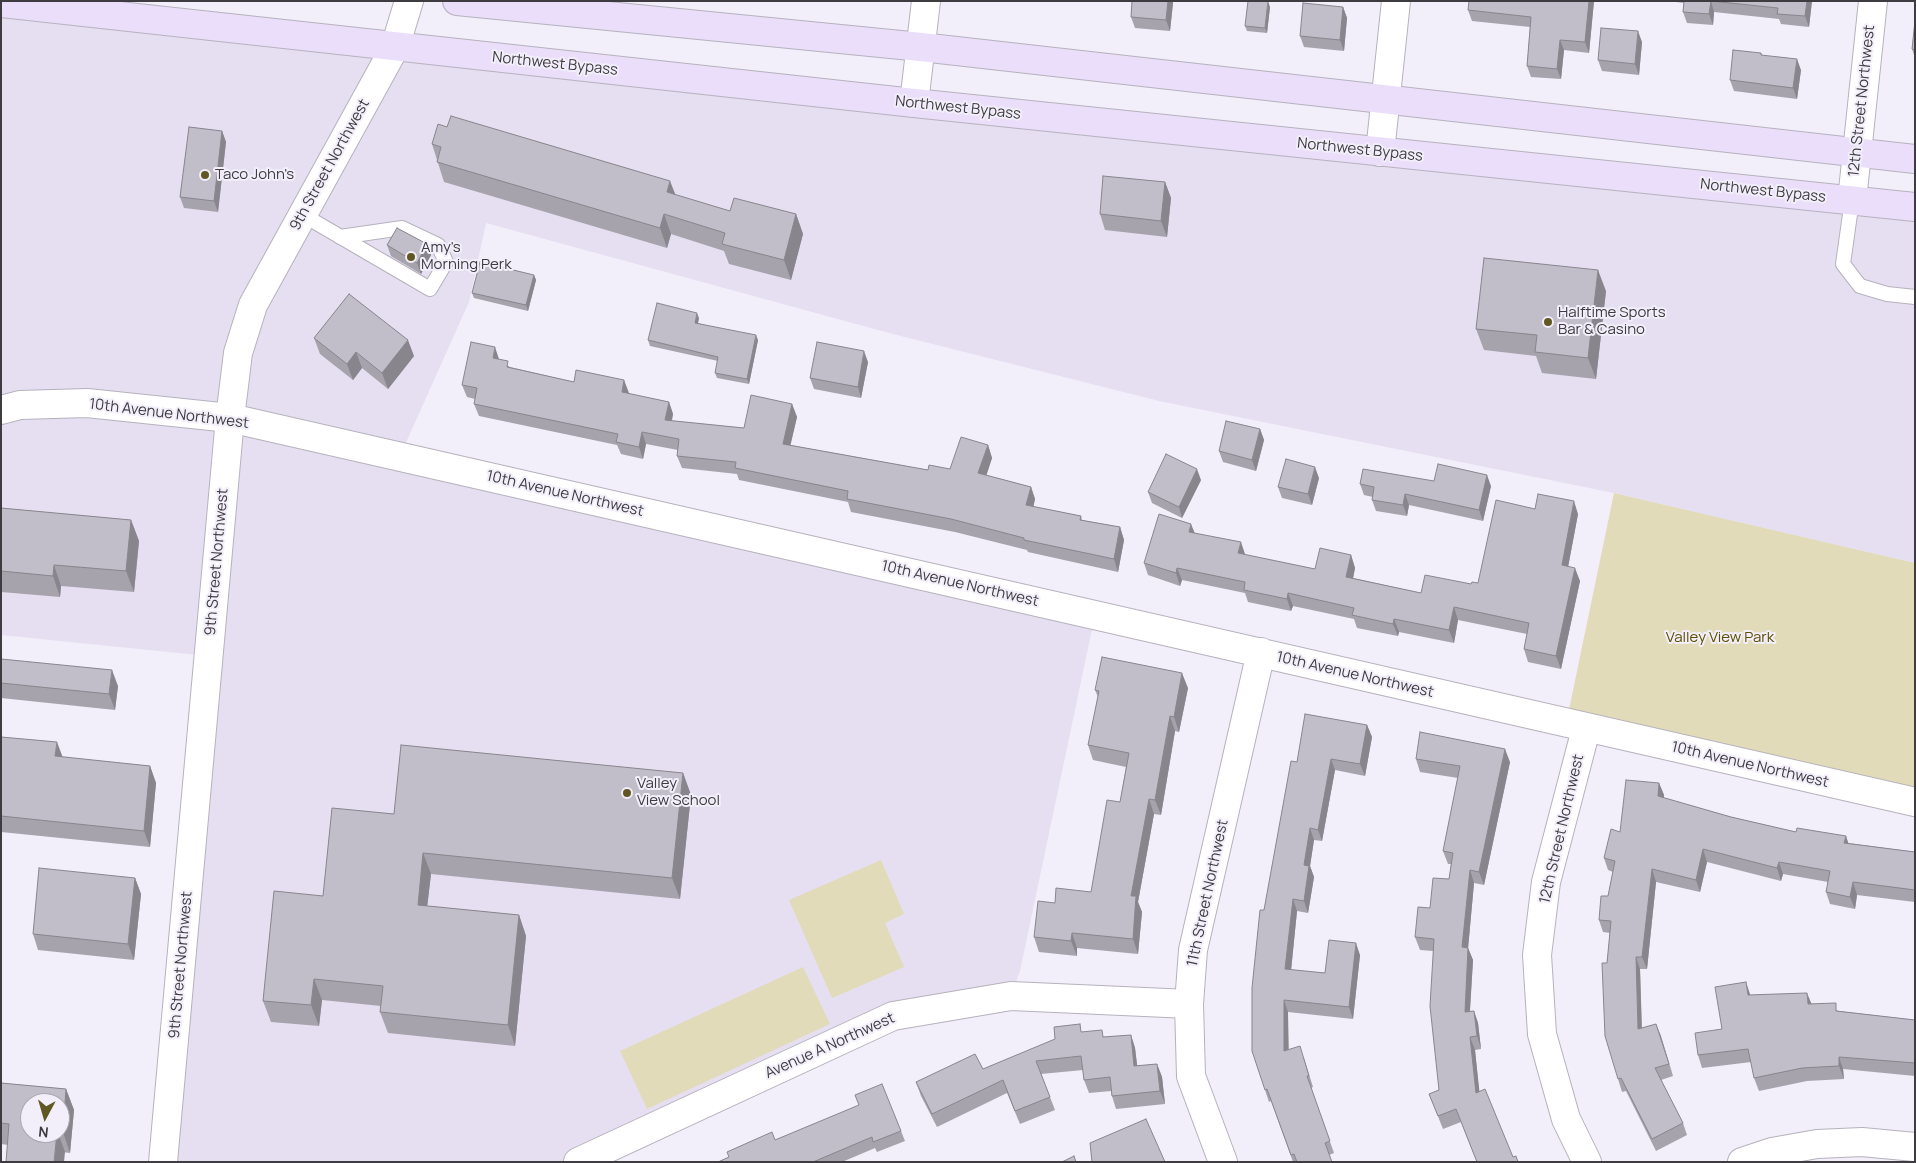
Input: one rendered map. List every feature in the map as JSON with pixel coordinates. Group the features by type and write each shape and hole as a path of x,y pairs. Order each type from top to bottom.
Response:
{"main road":[{"path":"457,1 921,47 1915,160"},
{"name":"Northwest Bypass","path":"1,3 914,103 1915,207"}],"street":[{"name":"9th Street Northwest","path":"163,1162 230,418 238,354 253,305 395,47 409,1"},
{"path":"914,103 926,1"},
{"path":"1380,152 1396,1"},
{"name":"12th Street Northwest","path":"1852,200 1873,1"},
{"name":"10th Avenue Northwest","path":"1,410 20,405 87,403 230,418 1915,802"},
{"name":"11th Street Northwest","path":"1224,1162 1191,1076 1189,1004 1194,950 1261,652"},
{"name":"12th Street Northwest","path":"1586,728 1546,882 1537,955 1542,1034 1566,1119 1587,1162"},
{"name":"Avenue A Northwest","path":"578,1162 893,1016 1011,996 1189,1004"},
{"path":"1742,1162 1772,1152 1817,1144 1862,1142 1915,1147"}],"lane":[{"path":"1852,200 1843,264 1860,286 1887,294 1915,297"},
{"path":"303,215 340,237 430,289 446,262 438,245 402,228 340,237"}],"shaded area":[{"path":"1,3 1915,207 1915,563 1614,493 1159,401 889,333 486,223 469,302 400,456 1095,615 1020,971 1011,996 893,1016 578,1162 163,1162 208,656 1,635"}],"green space":[{"name":"Valley View Park","path":"1614,493 1915,563 1915,802 1566,724"},
{"path":"881,860 904,914 885,923 904,967 832,998 789,900"},
{"path":"803,967 830,1024 647,1109 620,1051"}],"building":[{"path":"1132,1 1168,1 1166,20 1131,17"},
{"path":"1248,1 1268,1 1265,28 1245,26"},
{"path":"1469,1 1589,1 1585,42 1560,40 1557,69 1527,66 1531,17 1468,10"},
{"path":"1684,1 1711,1 1709,14 1683,12"},
{"path":"1711,1 1807,1 1805,16 1777,14 1778,8"},
{"path":"1303,3 1343,7 1340,40 1300,36"},
{"path":"1915,21 1915,50 1912,49"},
{"path":"1601,28 1638,31 1635,64 1598,60"},
{"path":"1733,50 1797,59 1793,88 1730,80"},
{"path":"451,116 670,181 667,192 730,211 734,198 796,214 784,260 722,244 725,233 664,214 660,228 437,162 441,147 432,144 438,124 447,127"},
{"name":"Taco John's","path":"189,127 222,131 214,201 180,197"},
{"path":"1103,176 1165,182 1161,221 1100,214"},
{"path":"397,228 427,244 417,263 387,245"},
{"path":"1484,258 1598,270 1588,358 1535,352 1537,335 1476,329"},
{"path":"480,262 534,275 526,305 472,293"},
{"path":"349,294 408,340 382,373 356,352 347,364 314,338"},
{"path":"657,303 697,313 695,323 756,335 747,379 715,373 718,357 648,340"},
{"path":"471,342 495,347 493,358 508,361 507,367 574,382 576,370 624,380 622,392 669,402 665,420 744,428 751,395 792,404 783,444 928,470 929,465 950,469 961,437 988,445 978,473 1031,487 1026,505 1081,516 1080,520 1120,527 1114,559 1024,540 1024,538 951,519 847,499 848,491 735,468 736,462 677,456 679,439 642,432 639,447 616,442 618,434 474,404 477,388 462,385"},
{"path":"817,342 864,351 858,387 810,378"},
{"path":"1226,421 1260,429 1252,460 1219,451"},
{"path":"1166,454 1197,469 1179,507 1148,492"},
{"path":"1286,459 1315,467 1308,494 1278,487"},
{"path":"1438,464 1487,475 1479,510 1405,494 1403,505 1372,500 1374,487 1360,484 1363,469 1434,481"},
{"path":"1538,494 1574,501 1562,565 1575,568 1556,656 1524,649 1529,623 1454,607 1449,630 1394,619 1393,624 1352,615 1354,608 1288,593 1287,599 1244,590 1245,582 1177,568 1176,573 1144,563 1159,514 1191,524 1189,532 1241,542 1238,553 1315,569 1320,548 1351,555 1346,577 1421,593 1425,575 1471,584 1472,582 1478,583 1496,500 1535,509"},
{"path":"1,508 131,520 126,571 54,565 53,576 1,571"},
{"path":"1102,657 1182,673 1174,717 1170,716 1155,800 1149,799 1131,896 1136,896 1133,939 1072,933 1071,941 1034,937 1038,901 1055,903 1056,888 1091,892 1107,800 1120,802 1129,753 1088,745 1099,691 1095,690"},
{"path":"1,659 112,670 109,694 1,683"},
{"path":"1305,714 1367,725 1360,764 1331,759 1318,830 1310,828 1304,865 1309,866 1304,901 1293,899 1285,969 1325,973 1329,940 1356,943 1349,1007 1284,1000 1284,1051 1300,1046 1309,1076 1307,1076 1330,1141 1325,1143 1332,1162 1297,1162 1294,1154 1291,1155 1267,1089 1265,1090 1252,1051 1252,988 1260,910 1264,910 1291,761 1297,762"},
{"path":"1420,732 1505,749 1479,872 1470,870 1462,947 1468,948 1465,1012 1474,1011 1477,1036 1470,1037 1476,1093 1485,1089 1513,1157 1516,1156 1518,1162 1477,1162 1456,1109 1438,1116 1429,1094 1439,1090 1430,1006 1434,939 1415,937 1418,907 1430,908 1433,878 1449,879 1453,853 1443,851 1460,766 1416,759"},
{"path":"1,737 57,742 55,756 150,766 144,831 1,816"},
{"path":"401,745 683,773 672,878 423,853 418,905 519,915 508,1025 380,1012 383,986 314,979 311,1005 263,1001 274,891 323,896 332,808 394,814"},
{"path":"1626,780 1659,783 1658,796 1731,817 1796,832 1797,828 1846,836 1844,843 1915,852 1915,890 1853,882 1850,897 1826,892 1830,871 1779,862 1777,868 1703,849 1696,880 1652,869 1642,957 1636,957 1638,1029 1656,1024 1669,1064 1655,1068 1683,1123 1652,1139 1621,1078 1618,1079 1605,1036 1602,963 1607,963 1611,921 1599,920 1601,896 1608,896 1615,861 1604,858 1611,829 1620,832"},
{"path":"39,868 135,878 128,944 33,934"},
{"path":"1746,982 1748,995 1807,993 1808,1004 1836,1003 1836,1011 1915,1020 1915,1063 1839,1057 1839,1066 1802,1068 1754,1078 1748,1049 1698,1055 1695,1033 1722,1029 1715,987"},
{"path":"1080,1024 1081,1032 1102,1030 1103,1037 1131,1035 1134,1066 1157,1064 1160,1091 1112,1096 1110,1077 1084,1080 1081,1056 1036,1061 1050,1097 1015,1111 1003,1080 932,1114 916,1082 975,1054 983,1069 1055,1039 1054,1027"},
{"path":"1,1083 66,1089 66,1093 20,1093 20,1143 56,1143 54,1162 6,1162 9,1124 1,1123"},
{"path":"882,1084 901,1131 873,1142 872,1137 813,1162 718,1162 729,1157 727,1152 772,1132 775,1140 859,1105 855,1095"},
{"path":"1146,1119 1165,1162 1092,1162 1090,1143"},
{"path":"1074,1156 1076,1162 1062,1162"}],"place":[{"name":"Taco John's","path":"205,175"},
{"name":"Amy's Morning Perk","path":"411,257"},
{"name":"Halftime Sports Bar & Casino","path":"1548,322"},
{"name":"Valley View School","path":"627,793"}]}
